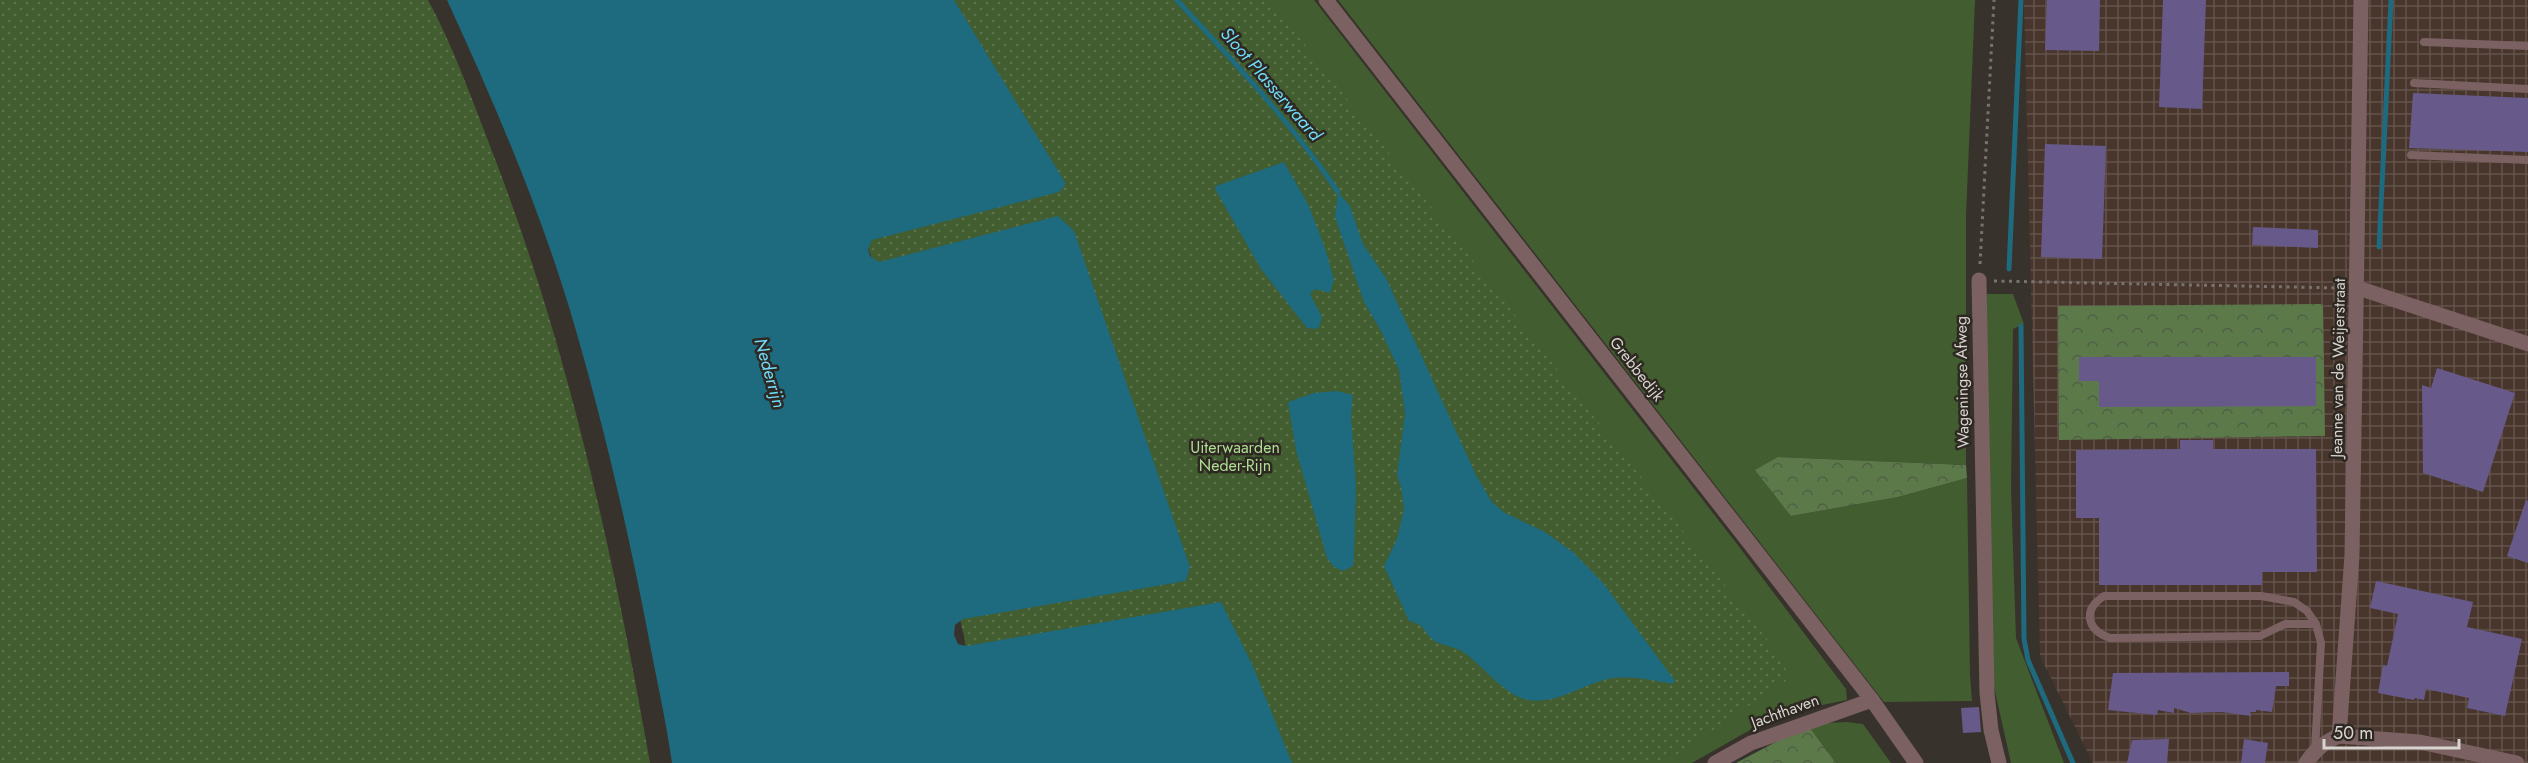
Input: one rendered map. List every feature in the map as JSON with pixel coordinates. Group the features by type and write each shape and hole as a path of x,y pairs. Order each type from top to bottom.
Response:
{"street":[{"name":"Grebbedijk","path":"1326,0 1872,700 1916,763"},
{"name":"Jeanne van de Weijerstraat","path":"2339,736 2352,555 2361,0"},
{"name":"Wageningse Afweg","path":"1979,280 1985,663 1991,730 1999,763"},
{"path":"2358,288 2528,344"},
{"name":"Jachthaven","path":"1715,763 1751,743 1872,700"},
{"path":"2306,763 2315,749 2339,736 2420,742 2517,763"}],"lane":[{"path":"2424,42 2528,46"},
{"path":"2415,83 2528,89"},
{"path":"2411,155 2528,160"},
{"path":"2315,749 2321,643 2316,624 2307,611 2294,602 2261,596 2104,596 2094,602 2090,613 2091,625 2099,634 2110,638 2260,636 2285,624 2316,624"}],"path":[{"path":"1994,0 1979,280 2358,288"}],"shaded area":[{"path":"2024,0 2528,0 2528,763 2093,763 2040,656"}],"green space":[{"path":"0,0 428,0 446,35 490,146 543,297 565,373 604,528 650,763 0,763"},
{"name":"Uiterwaarden Neder-Rijn","path":"782,0 1270,0 1777,652 1790,678 1664,763 981,763 964,636 873,262"},
{"path":"1251,0 1314,0 1737,544 1846,689 1847,700 1807,708 1757,726 1692,763 1322,763"},
{"path":"1338,0 1975,0 1966,216 1966,465 1779,457 1791,516 1898,497 1967,478 1972,701 1884,702"},
{"path":"1987,294 2013,294 2024,324 2013,329 2011,489 2016,638 2064,763 2011,763 1994,687 1986,559"},
{"path":"2323,304 2325,436 2059,440 2058,306"},
{"path":"1778,457 1966,465 1967,478 1898,497 1791,516 1755,470"},
{"path":"1827,723 1863,724 1891,763 1836,763 1810,728"},
{"path":"1810,728 1836,763 1736,763 1787,736"}],"water":[{"name":"Nederrijn","path":"447,0 954,0 1066,184 1059,192 872,240 868,249 870,256 879,262 1058,216 1074,231 1190,567 1186,581 963,619 955,625 954,635 958,644 966,646 1221,602 1252,664 1292,763 672,763 661,698 622,510 603,428 569,307 543,229 513,152"},
{"path":"1284,162 1309,206 1334,280 1330,293 1315,289 1310,294 1322,317 1316,329 1307,328 1261,269 1215,189 1216,186"},
{"path":"1338,192 1350,206 1363,244 1386,278 1476,475 1492,502 1505,513 1545,532 1574,553 1604,584 1675,681 1672,684 1640,678 1616,678 1598,682 1556,698 1535,701 1524,699 1501,685 1463,652 1436,642 1421,626 1409,621 1384,566 1397,539 1404,509 1397,475 1405,414 1399,370 1381,331 1364,302 1335,217"},
{"path":"1337,391 1353,395 1351,416 1356,486 1354,558 1353,566 1343,571 1334,567 1327,558 1296,450 1288,402 1314,393"}],"building":[{"path":"2047,0 2100,0 2099,51 2045,50"},
{"path":"2163,0 2206,0 2202,109 2159,107"},
{"path":"2413,93 2528,98 2528,152 2409,148"},
{"path":"2045,144 2106,146 2102,259 2041,257"},
{"path":"2253,227 2318,230 2318,248 2252,245"},
{"path":"2079,357 2316,357 2316,406 2099,407 2099,381 2079,381"},
{"path":"2437,368 2515,393 2483,492 2423,473 2422,385 2431,388"},
{"path":"2180,440 2213,440 2213,449 2316,449 2317,572 2262,572 2262,585 2099,585 2099,518 2076,518 2076,450 2180,449"},
{"path":"2526,500 2528,501 2528,563 2507,556"},
{"path":"2376,581 2473,602 2467,627 2522,639 2505,716 2467,708 2469,698 2426,689 2424,700 2378,693 2383,665 2387,666 2398,614 2370,608"},
{"path":"2289,672 2289,686 2276,686 2272,712 2256,710 2256,712 2250,712 2251,716 2222,712 2191,713 2174,708 2174,713 2158,710 2157,715 2108,710 2113,673"},
{"path":"1979,707 1981,732 1963,733 1961,708"},
{"path":"2169,739 2167,763 2127,763 2132,740"},
{"path":"2244,739 2268,743 2265,763 2241,763"}],"waterway":[{"name":"Sloot Plasserwaard","path":"1177,0 1281,117 1338,192"},
{"path":"2009,269 2021,0"},
{"path":"2379,247 2391,0"},
{"path":"2021,326 2024,639 2028,660 2073,763"}]}
